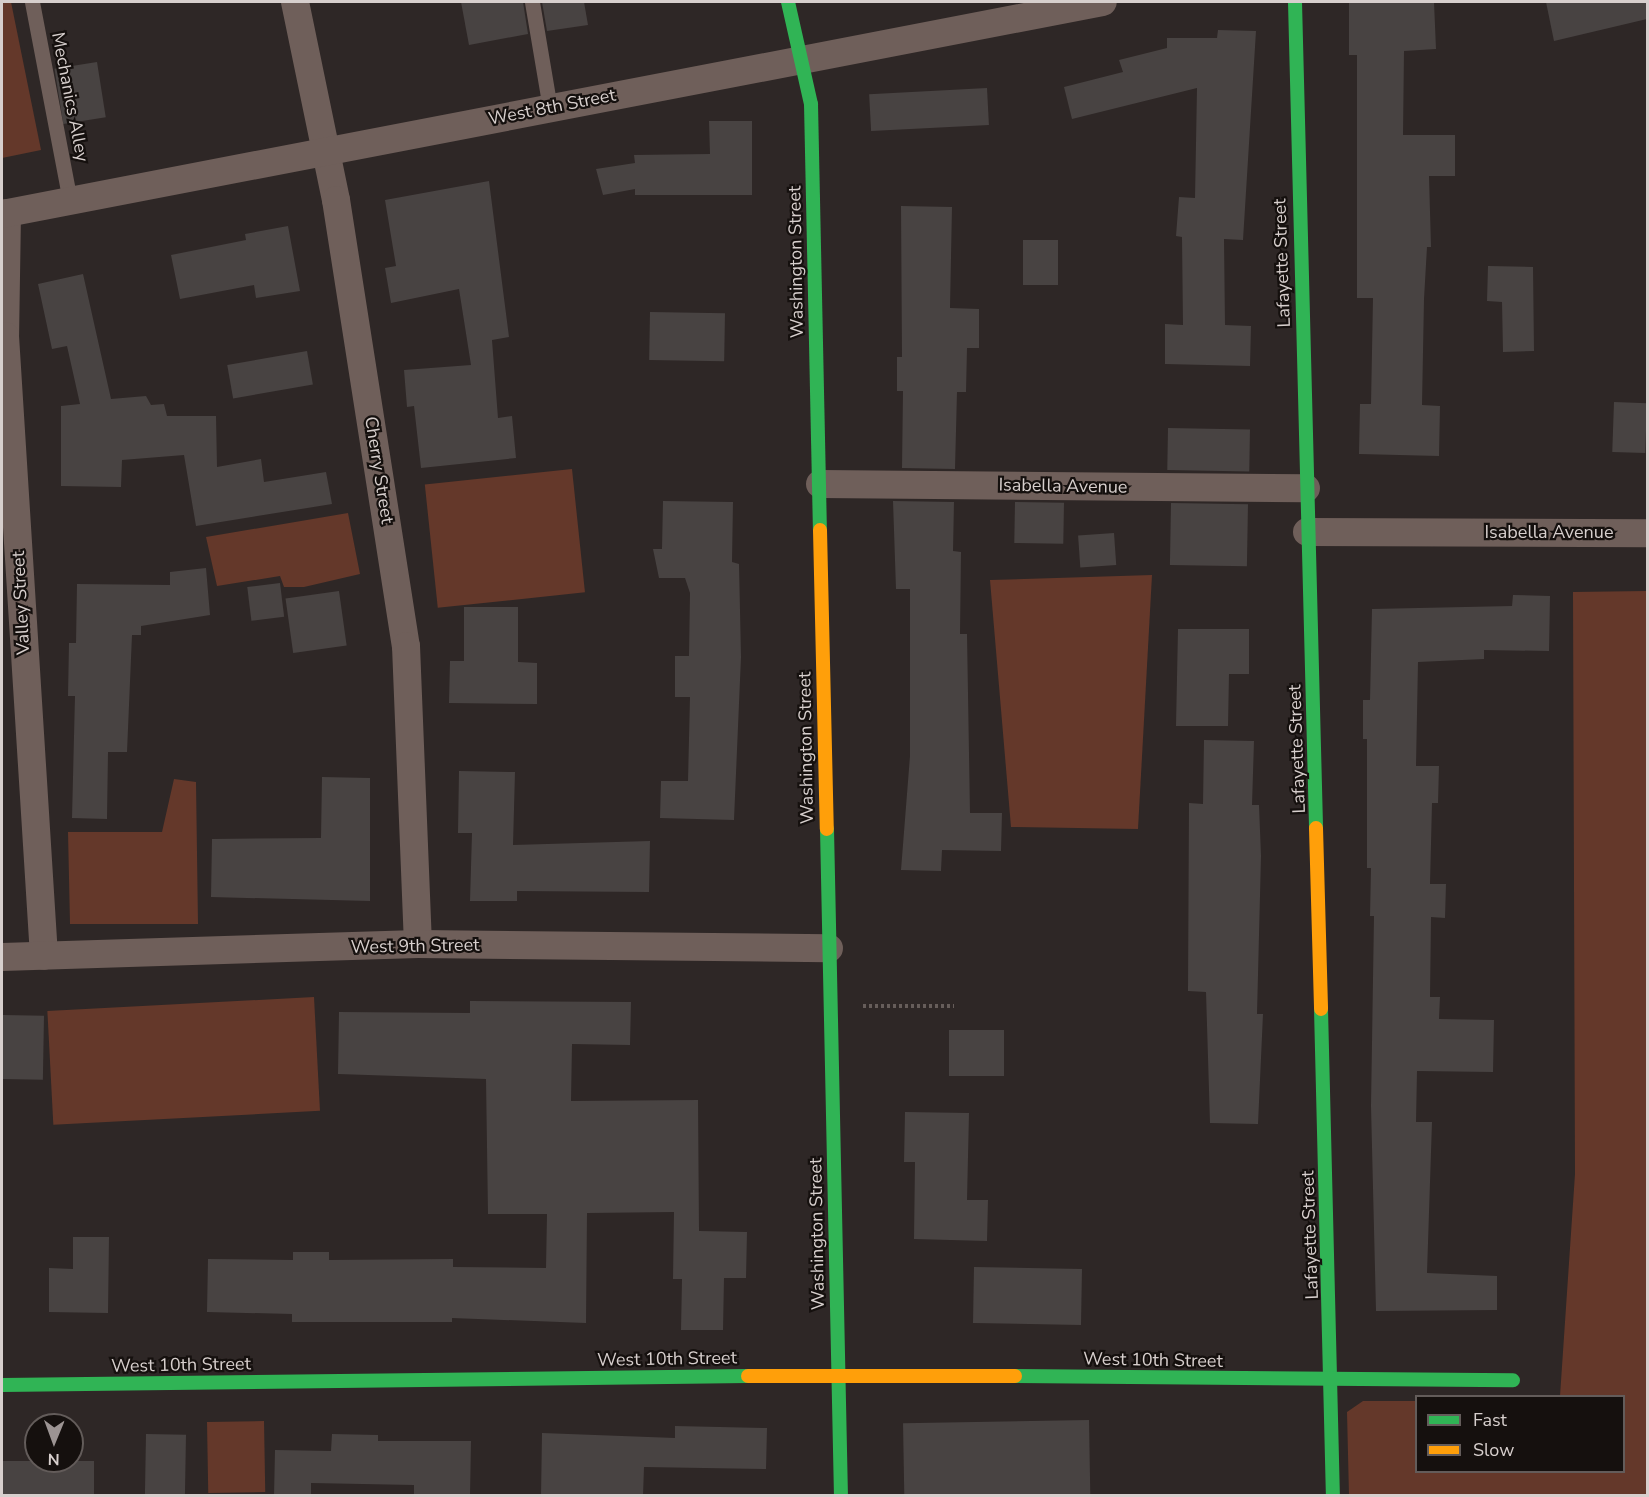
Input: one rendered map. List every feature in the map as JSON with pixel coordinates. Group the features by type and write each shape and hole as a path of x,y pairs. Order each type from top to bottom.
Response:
{"street":[{"name":"Cherry Street","path":"296,2 326,150 406,646 418,944"},
{"name":"Washington Street","path":"788,2 811,104 841,1496"},
{"name":"West 8th Street","path":"4,214 326,150 802,62 1043,8 1103,2"},
{"name":"Lafayette Street","path":"1295,2 1307,532 1332,1380 1333,1496"},
{"name":"Valley Street","path":"4,214 14,687 45,956"},
{"name":"Isabella Avenue","path":"820,483 1306,488"},
{"name":"Isabella Avenue","path":"1307,532 1647,533"},
{"name":"West 9th Street","path":"2,957 418,944 829,948"},
{"name":"West 10th Street","path":"2,1385 838,1375 1513,1380"}],"lane":[{"name":"Mechanics Alley","path":"32,2 70,201"},
{"path":"532,2 550,108"}],"path":[{"path":"830,1005 954,1006"}],"shaded area":[{"path":"2,2 11,2 41,150 2,158"},
{"path":"572,469 585,592 438,608 425,484"},
{"path":"348,513 360,574 304,587 284,587 280,576 217,586 206,537"},
{"path":"1152,575 1138,829 1011,827 990,580"},
{"path":"1647,591 1647,1495 1349,1496 1347,1412 1363,1401 1415,1401 1415,1473 1625,1473 1625,1395 1560,1395 1575,1174 1573,592"},
{"path":"174,779 196,782 198,924 70,924 68,832 162,832"},
{"path":"314,997 320,1111 53,1125 47,1011"},
{"path":"264,1421 265,1492 208,1493 207,1422"}],"building":[{"path":"461,2 523,2 528,34 469,45"},
{"path":"542,2 584,2 588,25 547,31"},
{"path":"1349,2 1434,2 1436,49 1404,51 1403,135 1455,135 1455,176 1429,176 1431,247 1427,247 1424,299 1422,405 1440,406 1439,456 1359,454 1360,404 1371,404 1373,298 1357,298 1357,55 1349,55"},
{"path":"1546,2 1647,2 1647,19 1554,41"},
{"path":"1218,30 1256,31 1243,240 1224,239 1225,325 1251,326 1250,366 1165,364 1165,324 1183,325 1182,237 1176,236 1179,197 1195,198 1197,88 1072,119 1064,87 1123,72 1119,60 1167,48 1167,38 1217,38"},
{"path":"97,62 106,117 63,124 55,69"},
{"path":"987,88 989,125 871,131 869,94"},
{"path":"709,121 752,121 752,195 635,195 635,189 603,195 596,169 635,163 634,155 710,154"},
{"path":"489,181 509,337 492,340 498,418 512,416 516,458 421,468 414,406 407,407 404,370 471,365 459,289 391,303 385,268 396,266 385,200"},
{"path":"901,206 952,207 950,308 979,309 979,348 967,348 966,392 957,392 955,469 902,468 903,391 897,391 897,357 902,357"},
{"path":"288,226 300,291 256,298 254,285 180,299 171,255 246,240 245,234"},
{"path":"1023,240 1058,240 1058,285 1023,285"},
{"path":"1488,266 1533,267 1534,351 1503,352 1502,302 1487,301"},
{"path":"83,274 111,399 146,396 151,405 164,404 167,416 216,416 217,467 261,459 264,482 326,472 332,504 196,526 184,455 122,460 121,487 61,486 61,406 80,404 67,346 52,349 38,284"},
{"path":"650,312 725,313 724,361 649,360"},
{"path":"307,351 313,384 233,399 227,365"},
{"path":"1614,402 1647,403 1645,453 1612,452"},
{"path":"1168,428 1250,429 1249,471 1167,470"},
{"path":"663,501 733,502 732,562 739,564 741,657 734,820 660,818 661,781 688,781 690,697 675,697 675,656 689,656 690,593 685,578 659,578 653,549 662,549"},
{"path":"893,501 954,502 953,551 961,552 960,634 967,634 970,813 1002,813 1001,851 942,850 941,871 901,870 910,756 910,589 896,589"},
{"path":"1015,502 1064,503 1063,544 1014,543"},
{"path":"1171,503 1248,504 1247,566 1170,565"},
{"path":"1114,533 1116,565 1080,567 1078,536"},
{"path":"206,568 210,615 141,626 141,635 132,635 127,752 108,752 107,819 72,818 75,696 68,696 69,643 76,643 77,584 170,585 170,572"},
{"path":"280,583 284,617 251,621 247,587"},
{"path":"339,591 347,645 293,653 286,599"},
{"path":"1513,595 1550,596 1549,651 1484,650 1484,659 1418,662 1416,766 1439,766 1438,803 1432,803 1430,884 1446,884 1445,918 1431,917 1430,997 1440,997 1439,1019 1494,1020 1493,1072 1417,1071 1416,1122 1432,1122 1427,1273 1497,1276 1497,1310 1376,1311 1371,1106 1374,916 1370,916 1371,868 1367,868 1367,739 1363,739 1363,700 1370,700 1372,609 1512,606"},
{"path":"464,607 518,607 518,662 537,663 537,704 449,703 450,661 464,661"},
{"path":"1178,629 1249,629 1249,674 1229,674 1228,726 1176,726"},
{"path":"1204,740 1254,741 1252,805 1259,805 1261,856 1257,1014 1263,1014 1258,1124 1210,1123 1206,992 1188,991 1189,803 1203,804"},
{"path":"459,771 515,772 513,845 650,841 649,892 517,891 517,901 470,901 472,833 458,833"},
{"path":"322,777 370,778 370,901 211,897 212,839 321,838"},
{"path":"470,1001 631,1002 630,1045 572,1044 571,1101 698,1100 699,1231 747,1232 746,1278 724,1278 723,1330 681,1330 682,1279 673,1279 674,1212 587,1213 586,1323 452,1318 452,1322 292,1322 292,1314 207,1312 208,1259 293,1260 293,1252 329,1252 329,1260 453,1259 453,1267 546,1268 547,1214 488,1214 486,1079 338,1074 339,1012 470,1013"},
{"path":"3,1015 44,1016 43,1080 2,1079"},
{"path":"949,1030 1004,1030 1004,1076 949,1076"},
{"path":"905,1112 969,1113 967,1200 988,1200 987,1241 914,1239 915,1162 904,1162"},
{"path":"73,1237 109,1237 108,1313 49,1312 49,1268 73,1269"},
{"path":"974,1267 1082,1269 1081,1325 973,1323"},
{"path":"1089,1420 1090,1496 904,1496 903,1423"},
{"path":"675,1426 767,1428 766,1469 644,1467 643,1496 541,1496 542,1433 675,1438"},
{"path":"146,1434 186,1435 185,1496 145,1496"},
{"path":"332,1434 378,1435 378,1441 471,1441 470,1496 414,1496 414,1485 311,1483 311,1496 274,1496 275,1450 331,1451"},
{"path":"2,1461 24,1461 24,1473 84,1473 84,1461 94,1461 94,1496 2,1496"}],"traffic: fast":[{"path":"788,2 811,104 820,530"},
{"path":"1295,2 1316,828"},
{"path":"827,829 841,1496"},
{"path":"1321,1009 1333,1496"},
{"path":"2,1385 748,1376"},
{"path":"1015,1376 1513,1380"}],"traffic: slow":[{"path":"820,530 827,829"},
{"path":"1316,828 1321,1009"},
{"path":"748,1376 1015,1376"}]}
